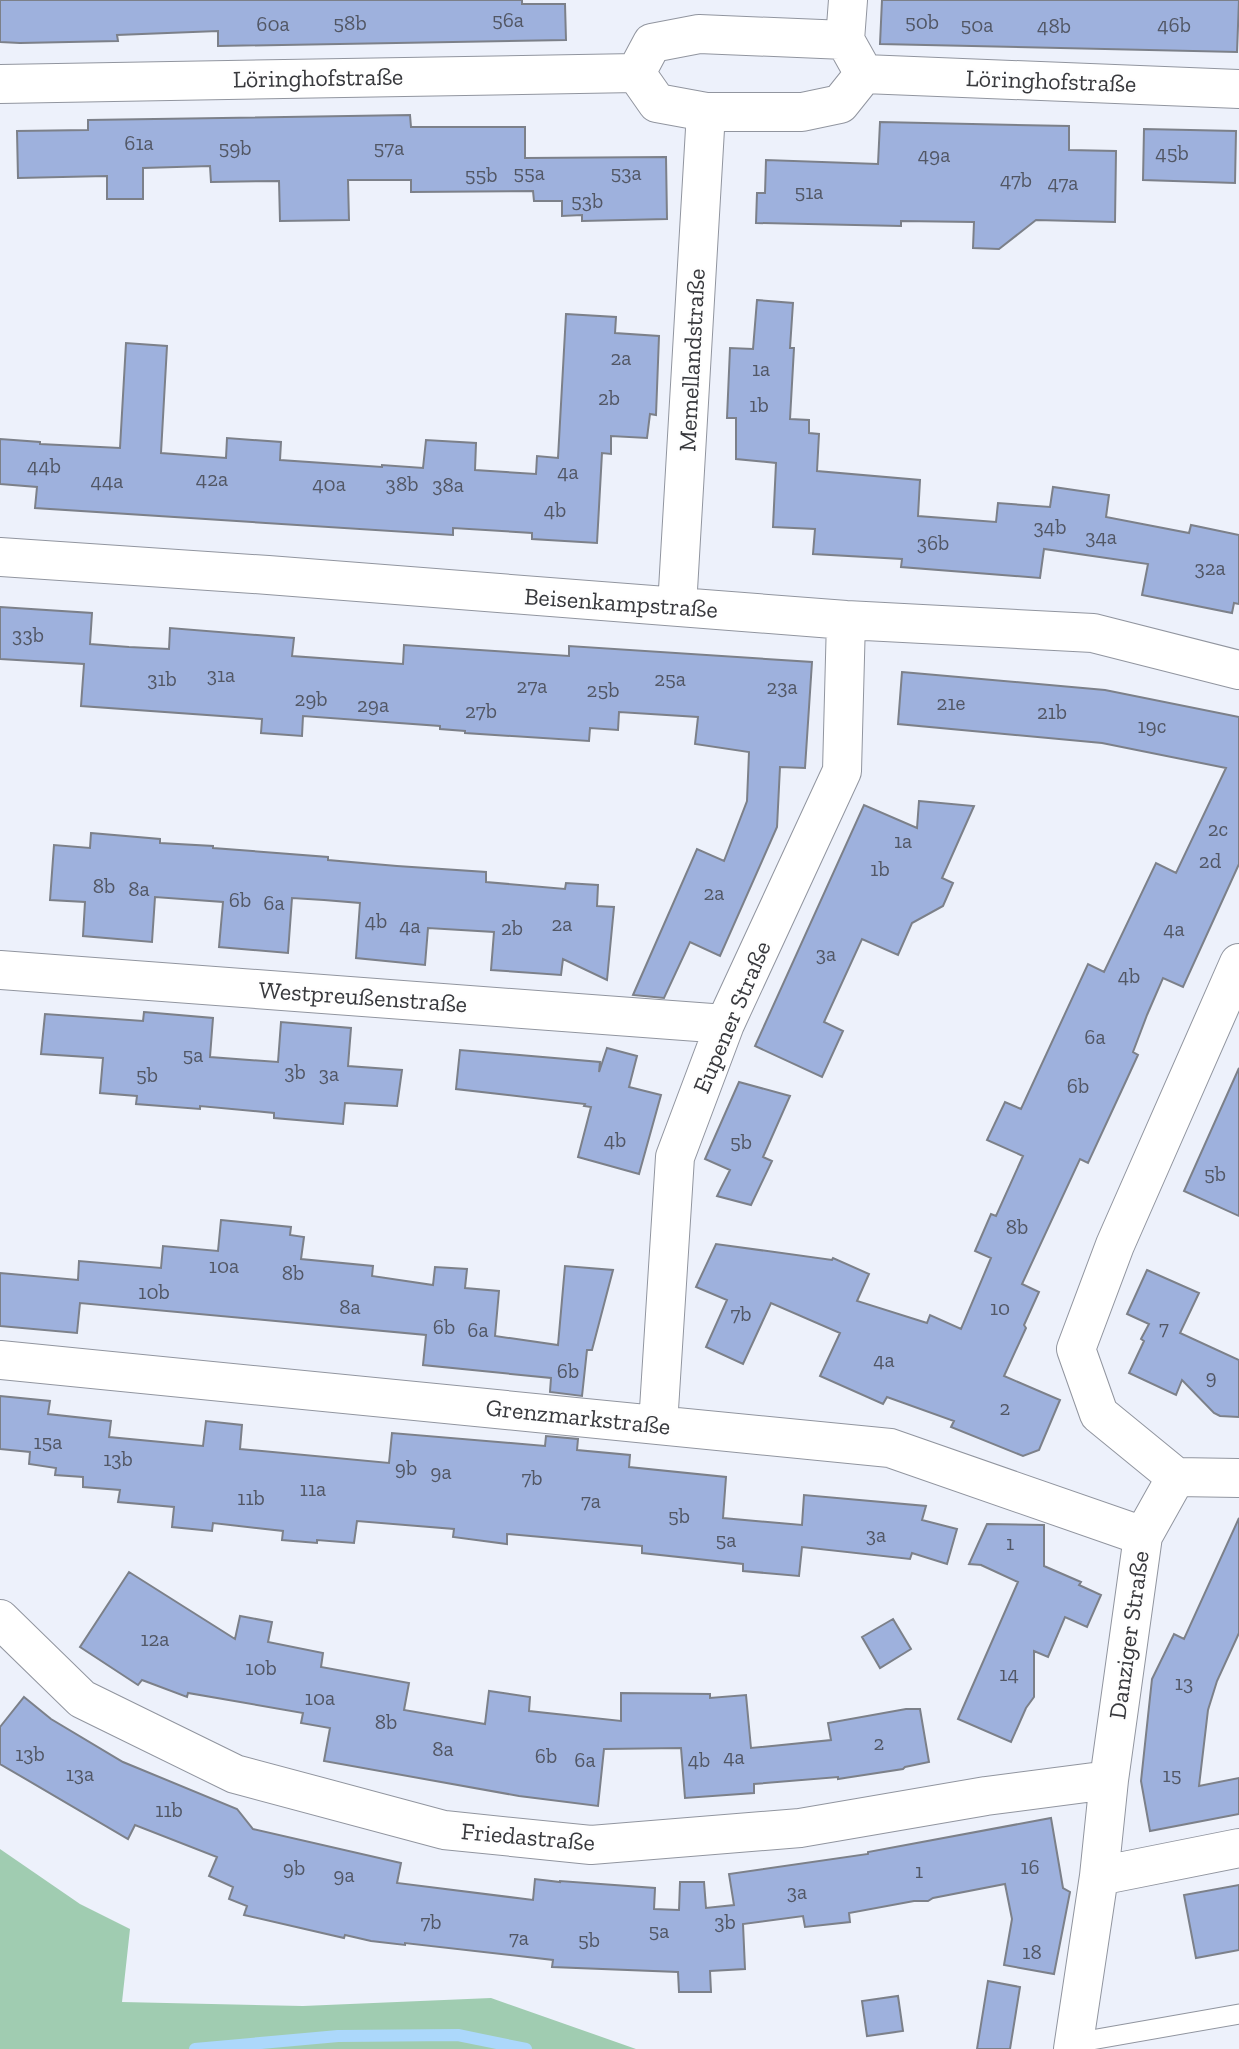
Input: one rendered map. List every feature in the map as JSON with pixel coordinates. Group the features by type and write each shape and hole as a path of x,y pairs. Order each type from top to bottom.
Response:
{"street":[{"path":"845,40 699,34 652,43 636,73 657,103 706,112 802,112 840,104 864,74 845,40 848,0"},
{"name":"Löringhofstraße","path":"0,84 636,73"},
{"name":"Löringhofstraße","path":"864,74 1239,89"},
{"name":"Memellandstraße","path":"677,607 706,112"},
{"name":"Beisenkampstraße","path":"0,557 846,620 1093,633 1239,670"},
{"name":"Eupener Straße","path":"659,1425 675,1157 725,1024 842,771 846,620"},
{"path":"1239,963 1115,1245 1076,1349 1099,1414 1176,1477 1239,1478"},
{"name":"Westpreußenstraße","path":"0,970 725,1024"},
{"name":"Grenzmarkstraße","path":"0,1360 890,1448 1143,1536"},
{"name":"Danziger Straße","path":"1074,2046 1099,1877 1109,1780 1143,1536 1176,1477"},
{"name":"Friedastraße","path":"0,1619 82,1699 235,1774 444,1830 591,1845 605,1844 800,1828 986,1796 1109,1780"},
{"path":"1099,1877 1239,1848"}],"lane":[{"path":"1074,2046 1239,2014"}],"green space":[{"path":"0,1849 80,1904 130,1929 122,2002 303,2006 491,1998 636,2049 0,2049"}],"building":[{"path":"0,0 522,0 522,4 565,4 566,40 218,46 218,31 117,35 118,41 0,42"},
{"path":"882,0 1239,0 1237,52 880,44"},
{"path":"410,115 411,127 525,127 525,158 666,157 667,219 582,221 582,215 562,216 562,201 534,201 533,191 411,192 411,180 348,180 349,220 280,221 279,181 211,182 210,166 143,168 143,199 107,199 107,176 18,178 17,131 88,130 88,120"},
{"path":"880,122 1069,126 1069,150 1116,151 1115,222 1036,220 999,249 973,248 974,222 901,221 901,226 756,223 757,193 765,193 766,160 878,164"},
{"path":"1144,129 1236,131 1235,183 1143,180"},
{"path":"757,300 793,303 790,348 794,348 790,419 809,420 809,433 819,434 817,471 920,480 918,516 996,522 998,503 1050,507 1053,487 1109,495 1106,517 1189,533 1191,525 1239,535 1239,604 1234,603 1232,613 1142,595 1148,564 1044,549 1040,578 901,567 902,559 813,554 815,529 773,527 776,463 736,459 736,418 727,418 730,348 753,349"},
{"path":"566,314 616,317 615,333 659,336 656,415 650,414 647,438 611,436 611,454 602,453 597,543 532,539 532,533 453,528 453,535 35,508 37,487 0,484 0,439 120,448 126,343 167,346 161,453 226,458 227,438 281,442 280,460 423,468 426,440 476,443 475,470 536,474 537,456 558,458"},
{"path":"0,607 92,613 90,644 129,647 169,649 170,628 294,638 292,656 403,664 404,645 569,656 569,646 812,662 805,768 780,767 777,827 720,956 690,942 664,998 633,995 697,849 724,861 747,801 749,752 695,744 698,717 619,712 618,730 590,728 589,741 465,733 440,729 440,726 303,716 302,736 261,733 262,719 81,706 84,664 0,659"},
{"path":"902,672 1105,690 1239,717 1239,864 1183,987 1163,978 1133,1052 1138,1055 1088,1163 1080,1159 1022,1284 1039,1292 1004,1376 1060,1400 1039,1450 1023,1456 951,1427 954,1421 887,1397 883,1404 820,1376 840,1333 771,1303 743,1364 706,1347 727,1300 696,1287 716,1244 832,1260 833,1258 869,1274 857,1301 927,1323 930,1315 961,1329 991,1258 975,1251 991,1214 996,1216 1023,1156 987,1140 1005,1102 1021,1109 1088,964 1104,972 1156,863 1176,873 1226,768 1102,743 898,724"},
{"path":"919,801 974,806 942,878 953,883 943,906 912,923 898,955 862,939 824,1022 843,1031 822,1077 755,1046 864,805 917,828"},
{"path":"91,833 160,839 160,843 328,857 328,860 486,872 486,882 565,889 566,883 598,885 597,906 614,907 607,980 563,959 561,975 491,970 494,932 428,928 425,965 356,958 360,903 292,898 288,953 219,947 223,902 155,897 152,942 83,936 85,902 50,900 54,845 90,848"},
{"path":"144,1012 213,1018 210,1057 278,1062 281,1022 351,1028 348,1066 402,1070 397,1106 345,1103 343,1124 274,1118 274,1113 200,1106 200,1109 136,1104 137,1096 100,1093 103,1058 41,1054 45,1014 143,1021"},
{"path":"607,1048 637,1056 629,1087 661,1095 639,1174 578,1157 591,1107 584,1106 585,1104 456,1089 460,1050 600,1062 599,1072"},
{"path":"1239,1068 1239,1216 1184,1191"},
{"path":"739,1082 790,1096 763,1157 772,1161 751,1205 717,1196 730,1170 705,1159"},
{"path":"221,1220 291,1227 290,1235 304,1237 301,1259 373,1266 372,1276 433,1285 435,1267 467,1269 465,1288 499,1291 495,1336 558,1345 565,1266 613,1270 592,1350 587,1350 582,1396 550,1392 551,1378 423,1365 426,1335 80,1303 77,1333 0,1326 0,1273 78,1280 79,1261 161,1268 163,1246 218,1251"},
{"path":"1147,1270 1199,1293 1180,1333 1239,1360 1239,1417 1214,1413 1182,1380 1176,1395 1129,1373 1149,1324 1127,1314"},
{"path":"0,1396 50,1401 48,1414 111,1421 109,1437 203,1446 206,1421 242,1425 240,1449 389,1463 392,1433 545,1446 546,1436 578,1439 577,1450 630,1455 629,1467 726,1477 723,1518 802,1525 804,1495 926,1506 922,1520 957,1529 947,1564 912,1553 910,1559 802,1547 799,1576 743,1571 743,1564 642,1553 642,1546 507,1534 507,1544 453,1537 454,1529 357,1521 354,1543 282,1540 283,1531 213,1523 212,1531 172,1527 174,1507 118,1502 120,1490 83,1487 83,1477 55,1475 56,1468 29,1464 30,1452 0,1449"},
{"path":"1239,1518 1239,1633 1217,1681 1208,1710 1199,1786 1239,1778 1239,1814 1150,1831 1141,1781 1152,1679 1174,1634 1184,1639"},
{"path":"987,1524 1044,1525 1044,1566 1081,1582 1079,1585 1101,1595 1087,1627 1065,1617 1048,1657 1034,1651 1034,1697 1026,1708 1011,1742 958,1719 1018,1582 982,1565 969,1564"},
{"path":"129,1572 235,1639 240,1616 272,1622 268,1642 323,1653 321,1667 409,1683 404,1710 485,1724 489,1691 530,1697 529,1711 621,1721 621,1693 710,1694 710,1698 746,1695 751,1748 831,1740 828,1723 906,1709 920,1709 929,1762 903,1769 838,1779 754,1784 754,1793 685,1798 681,1748 604,1749 598,1806 519,1796 324,1761 330,1728 301,1723 303,1713 188,1693 187,1697 142,1680 138,1685 80,1647"},
{"path":"893,1619 911,1649 880,1668 862,1637"},
{"path":"24,1697 51,1719 123,1762 237,1809 253,1829 401,1863 397,1883 533,1900 535,1879 655,1888 654,1909 679,1910 680,1882 704,1882 706,1908 734,1905 729,1874 868,1854 1051,1818 1063,1888 1070,1892 1054,1974 1004,1965 1012,1919 1005,1884 928,1901 914,1901 849,1913 850,1922 805,1927 803,1916 743,1924 745,1969 710,1971 711,1992 679,1992 678,1972 552,1967 553,1960 371,1941 345,1935 344,1938 244,1915 247,1906 229,1899 233,1887 209,1876 217,1857 135,1825 128,1839 0,1764 0,1727"},
{"path":"1239,1885 1239,1950 1196,1958 1184,1895"},
{"path":"988,1981 1020,1987 1010,2049 977,2049"},
{"path":"898,1996 903,2031 867,2036 862,2001"}],"waterway":[{"path":"195,2049 338,2036 458,2035 526,2049"}]}
